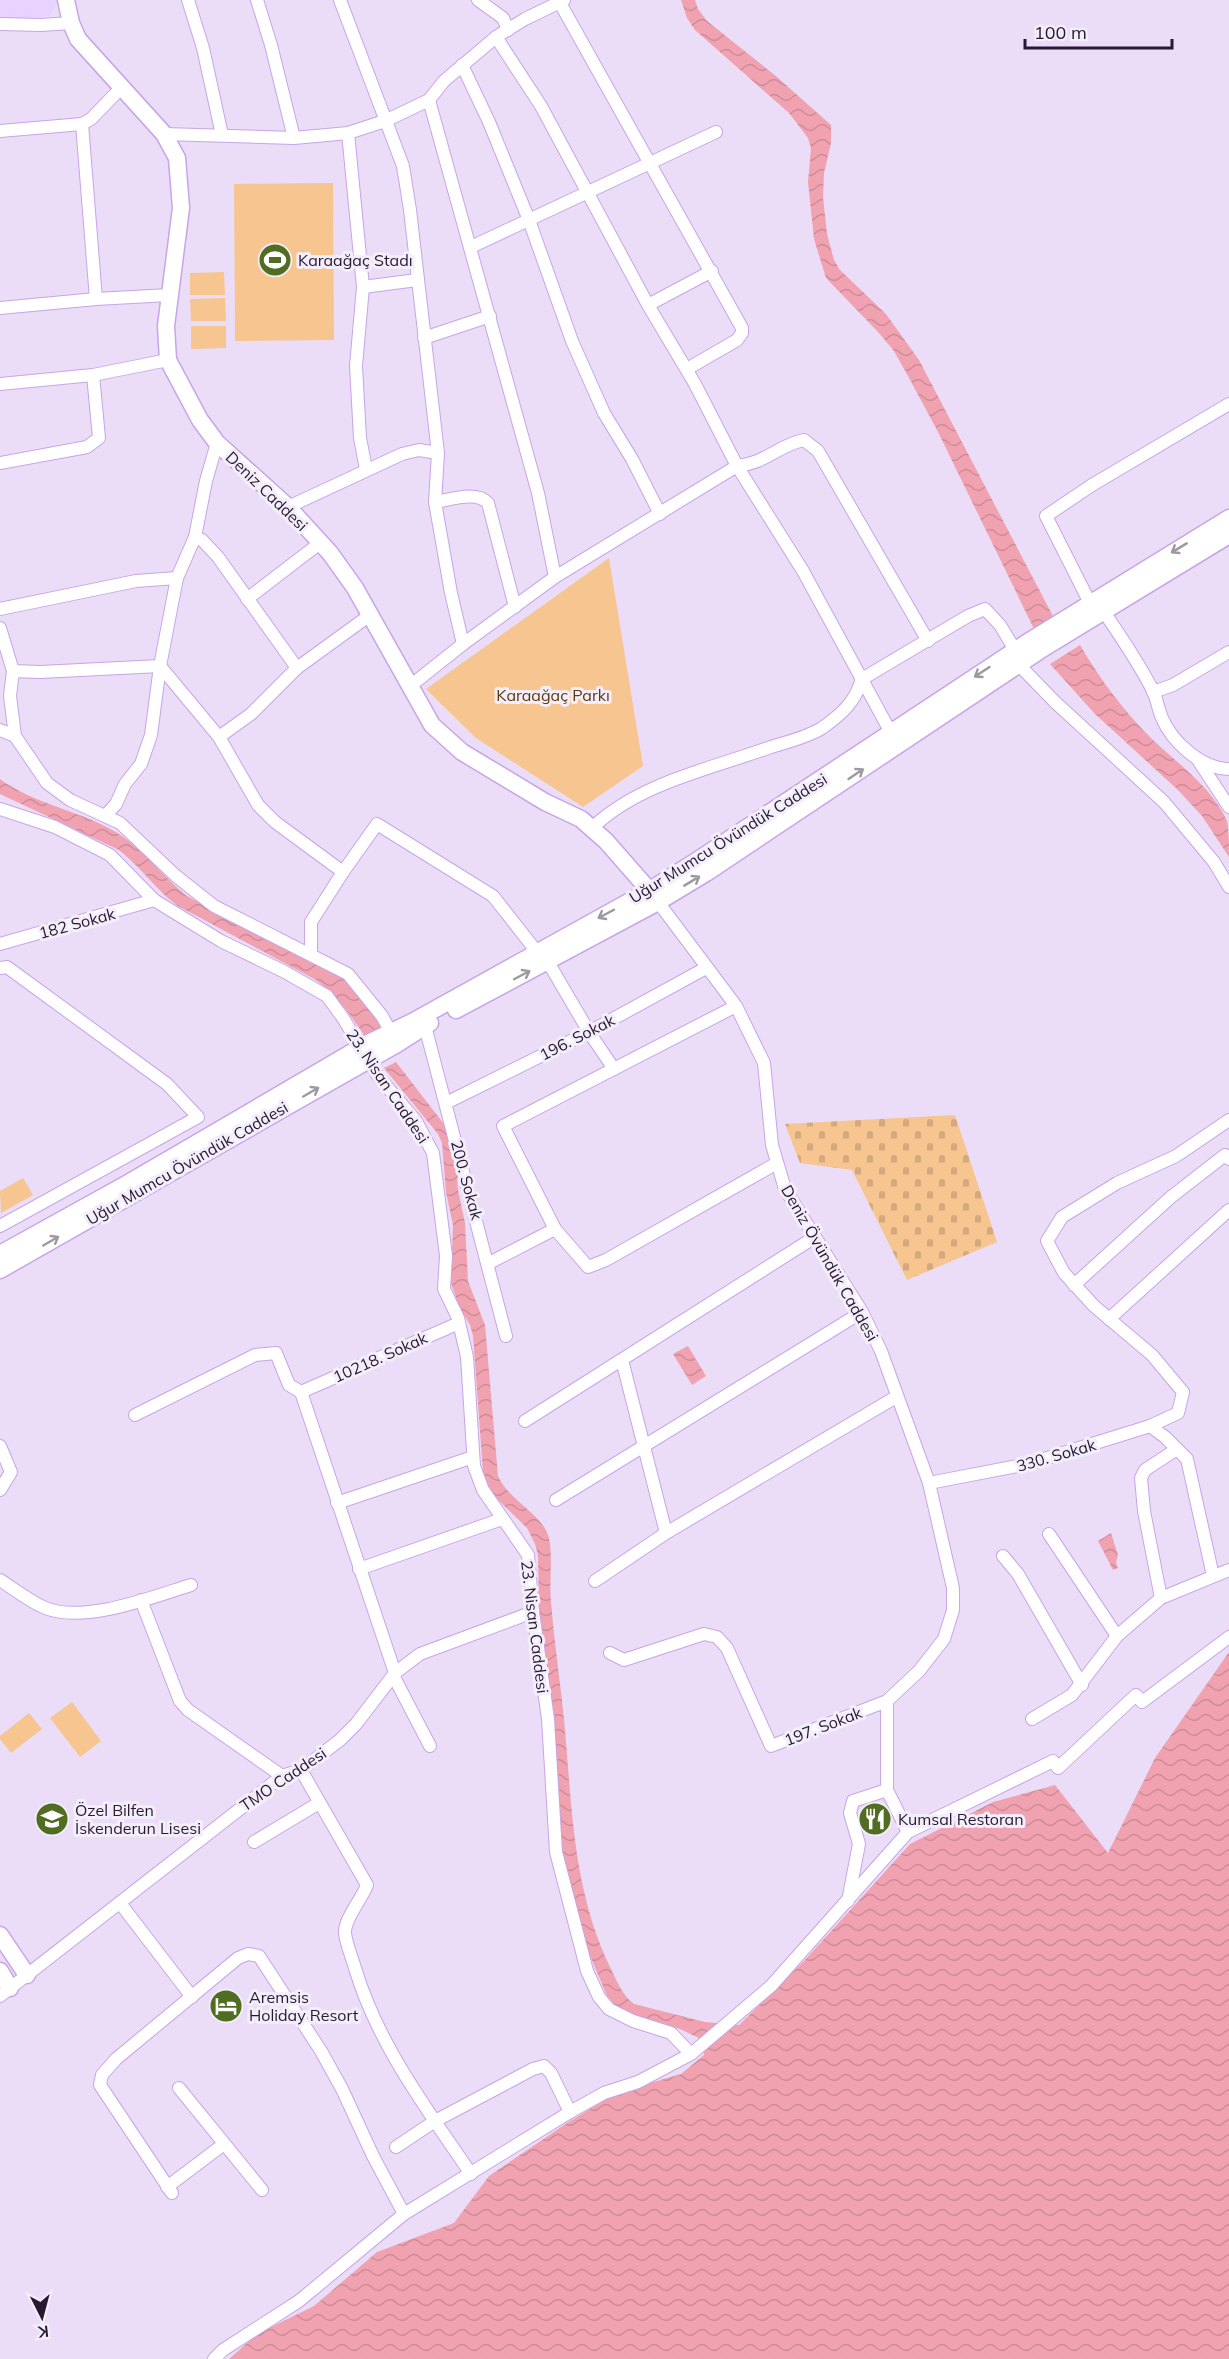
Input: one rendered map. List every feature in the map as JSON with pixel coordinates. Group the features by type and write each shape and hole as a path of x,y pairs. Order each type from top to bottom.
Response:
{"street":[{"name":"Deniz Caddesi","path":"66,0 71,23 78,39 164,134 177,158 181,208 166,326 168,360 200,420 217,443 288,507 355,588 432,725 462,752 545,802 581,819 654,896"},
{"path":"188,0 203,48 222,135"},
{"path":"257,0 271,45 294,138"},
{"path":"340,0 403,166 438,453 435,502 451,593 463,644"},
{"path":"478,0 502,18 508,30"},
{"path":"164,134 294,138 348,133 385,121 429,100 444,81 496,37 525,19 562,1 742,328 738,340 687,369"},
{"path":"0,24 71,23"},
{"path":"496,37 542,106 648,305 687,369 737,466 803,571 890,731"},
{"path":"462,65 489,122 529,220 572,341 595,392 660,514"},
{"path":"0,131 82,124 105,106 121,87"},
{"path":"429,100 538,493 555,577"},
{"path":"82,124 96,299"},
{"path":"471,247 716,132"},
{"path":"348,133 363,287 356,366 359,428 366,469"},
{"path":"648,305 712,271"},
{"path":"363,287 417,280"},
{"path":"0,308 169,295"},
{"path":"424,338 490,316"},
{"path":"0,384 93,375 168,360"},
{"path":"0,463 87,447 99,438 93,375"},
{"path":"1229,404 1092,485 1046,516 1097,607 1129,649 1153,692 1162,719 1174,737 1197,759 1229,807"},
{"path":"409,687 463,644 555,577 737,466 765,459 795,442 804,440 815,447 928,641"},
{"path":"106,815 116,804 124,784 141,764 151,735 160,666 177,578 195,537 206,481 217,443"},
{"path":"288,507 402,454 419,450 438,453"},
{"path":"435,502 469,496 484,499 488,503 514,607"},
{"path":"1097,607 1229,518"},
{"path":"1097,607 1229,535"},
{"path":"195,537 202,540 218,557 297,668"},
{"path":"247,599 320,543"},
{"path":"0,609 136,581 177,578"},
{"name":"Uğur Mumcu Övündük Caddesi","path":"654,896 890,731 1097,607"},
{"path":"592,828 609,812 646,792 820,729 857,696 862,679 968,616 985,609 1000,625 1017,657 1055,702 1164,802 1214,862 1229,887"},
{"path":"219,737 251,714 297,668 370,615"},
{"path":"0,628 13,671 10,696 15,735 47,783 70,800 120,823 176,876 214,906 348,974 365,993 379,1046"},
{"path":"1153,692 1173,685 1229,652"},
{"name":"Uğur Mumcu Övündük Caddesi","path":"0,1270 379,1046 412,1022 716,866 1017,657"},
{"path":"13,671 39,672 160,666"},
{"path":"160,666 219,737 258,805 275,822 343,872"},
{"path":"0,730 15,735"},
{"path":"1197,759 1220,769 1229,769"},
{"name":"23. Nisan Caddesi","path":"0,809 55,827 111,855 154,900 221,941 283,971 327,996 344,1017 379,1046 378,1076 416,1121 433,1153 446,1256 444,1289 459,1323 467,1358 474,1466 483,1490 528,1556 533,1612 548,1719 556,1852 587,1971 599,1997 609,2009 633,2021 671,2033 692,2054"},
{"path":"311,954 311,922 377,824 493,896 542,957 614,1069"},
{"name":"Deniz Övündük Caddesi","path":"654,896 736,1006 764,1063 772,1145 785,1189 862,1312 881,1351 929,1483 953,1588 953,1610"},
{"name":"182 Sokak","path":"0,944 154,900"},
{"name":"Uğur Mumcu Övündük Caddesi","path":"0,1254 379,1046 426,1026 542,957"},
{"path":"0,968 7,967 167,1084 198,1117 0,1226"},
{"name":"196. Sokak","path":"446,1103 589,1032 706,968"},
{"path":"736,1006 503,1126 555,1229 588,1267 606,1260 777,1163"},
{"name":"200. Sokak","path":"426,1026 506,1336"},
{"path":"1229,1119 1176,1156 1117,1183 1062,1217 1047,1241 1064,1273 1109,1319 1229,1210"},
{"path":"1074,1285 1171,1197 1226,1155 1229,1159"},
{"path":"489,1263 555,1229"},
{"path":"525,1421 815,1238"},
{"path":"556,1500 862,1312"},
{"name":"330. Sokak","path":"929,1483 1028,1464 1150,1426 1178,1413 1183,1392 1152,1355 1109,1319"},
{"name":"10218. Sokak","path":"301,1392 459,1323"},
{"path":"135,1415 255,1354 276,1353 289,1385 301,1392 394,1675 430,1746"},
{"path":"622,1360 642,1447 666,1533"},
{"path":"596,1581 666,1533 896,1397"},
{"path":"1150,1426 1166,1437 1187,1460 1213,1576"},
{"path":"0,1446 11,1472 0,1490"},
{"path":"1161,1598 1144,1511 1141,1478 1145,1470 1177,1449"},
{"path":"337,1503 473,1457"},
{"path":"359,1569 502,1519"},
{"path":"1049,1534 1117,1636"},
{"path":"1003,1556 1018,1574 1082,1685"},
{"path":"1032,1719 1072,1695 1082,1685 1117,1636 1161,1598 1229,1570"},
{"path":"0,1580 44,1608 68,1614 141,1600 191,1585"},
{"path":"141,1600 180,1701 188,1710 282,1776"},
{"name":"197. Sokak","path":"610,1653 624,1660 704,1634 717,1637 727,1648 771,1746 887,1701 919,1671 944,1640 953,1610"},
{"name":"TMO Caddesi","path":"5,1992 282,1776 301,1770 339,1740 356,1724 394,1675 420,1654 533,1612"},
{"path":"214,2359 223,2350 299,2301 404,2214 604,2093 638,2082 692,2054 771,1986 908,1832 1053,1761 1058,1768 1136,1695 1142,1702 1229,1637"},
{"path":"887,1701 888,1790 908,1832"},
{"path":"301,1770 367,1885 362,1898 347,1920 345,1933 360,1984 386,2046 471,2174"},
{"path":"848,1901 859,1844 850,1813 853,1801 888,1790"},
{"path":"254,1842 320,1803"},
{"path":"120,1903 192,1997"},
{"path":"0,1935 27,1975"},
{"path":"224,2144 170,2190 100,2085 102,2075 116,2059 238,1958 248,1954 259,1956 321,2051 404,2214"},
{"path":"0,1971 5,1992"},
{"path":"396,2147 435,2121 533,2068 544,2066 551,2073 570,2112"},
{"path":"179,2088 262,2190"}],"shaded area":[{"path":"0,0 58,0 50,16 0,20"}],"green space":[{"path":"333,183 334,340 235,341 234,184"},
{"path":"224,272 225,295 190,295 190,273"},
{"path":"225,298 226,321 191,321 190,299"},
{"path":"191,326 226,326 226,348 191,349"},
{"name":"Karaağaç Parkı","path":"609,558 643,766 583,807 476,738 426,689"},
{"path":"955,1115 997,1242 907,1280 852,1170 800,1163 785,1124"},
{"path":"23,1178 33,1195 1,1213 0,1191"},
{"path":"72,1702 101,1741 80,1757 50,1718"},
{"path":"29,1713 42,1729 11,1753 0,1736"}],"water":[{"path":"681,0 695,0 698,9 707,21 777,77 831,125 831,143 824,173 823,197 827,234 834,260 840,270 886,314 919,360 1055,620 1036,633 938,432 894,351 826,278 814,239 808,182 811,148 808,138 789,113 695,30 687,18"},
{"path":"1080,645 1105,683 1133,719 1204,787 1221,809 1227,821 1229,857 1202,816 1178,790 1095,714 1050,664"},
{"path":"0,779 27,795 114,831 134,845 187,896 342,978 355,989 384,1028 365,1037 343,1006 316,980 178,906 119,850 0,794"},
{"path":"396,1062 447,1128 456,1163 458,1190 465,1223 468,1281 485,1325 498,1476 510,1493 546,1529 549,1538 552,1617 572,1814 581,1876 597,1937 620,1987 634,2004 705,2022 739,2025 804,1961 910,1844 993,1802 1055,1785 1108,1853 1155,1758 1229,1652 1229,2359 229,2359 257,2334 314,2306 377,2252 454,2223 489,2176 567,2123 616,2093 681,2074 704,2055 703,2040 680,2029 628,2013 617,2007 607,1996 588,1951 571,1893 560,1841 550,1704 539,1610 538,1555 527,1528 492,1494 483,1472 473,1336 451,1283 453,1225 446,1192 442,1143 438,1134 384,1068"},
{"path":"688,1346 706,1376 692,1385 673,1354"},
{"path":"1111,1533 1118,1555 1116,1562 1118,1568 1113,1570 1098,1541"}],"place":[{"name":"Karaağaç Stadı","path":"275,260"},
{"name":"Özel Bilfen İskenderun Lisesi","path":"52,1819"},
{"name":"Kumsal Restoran","path":"875,1819"},
{"name":"Aremsis Holiday Resort","path":"226,2006"}]}
